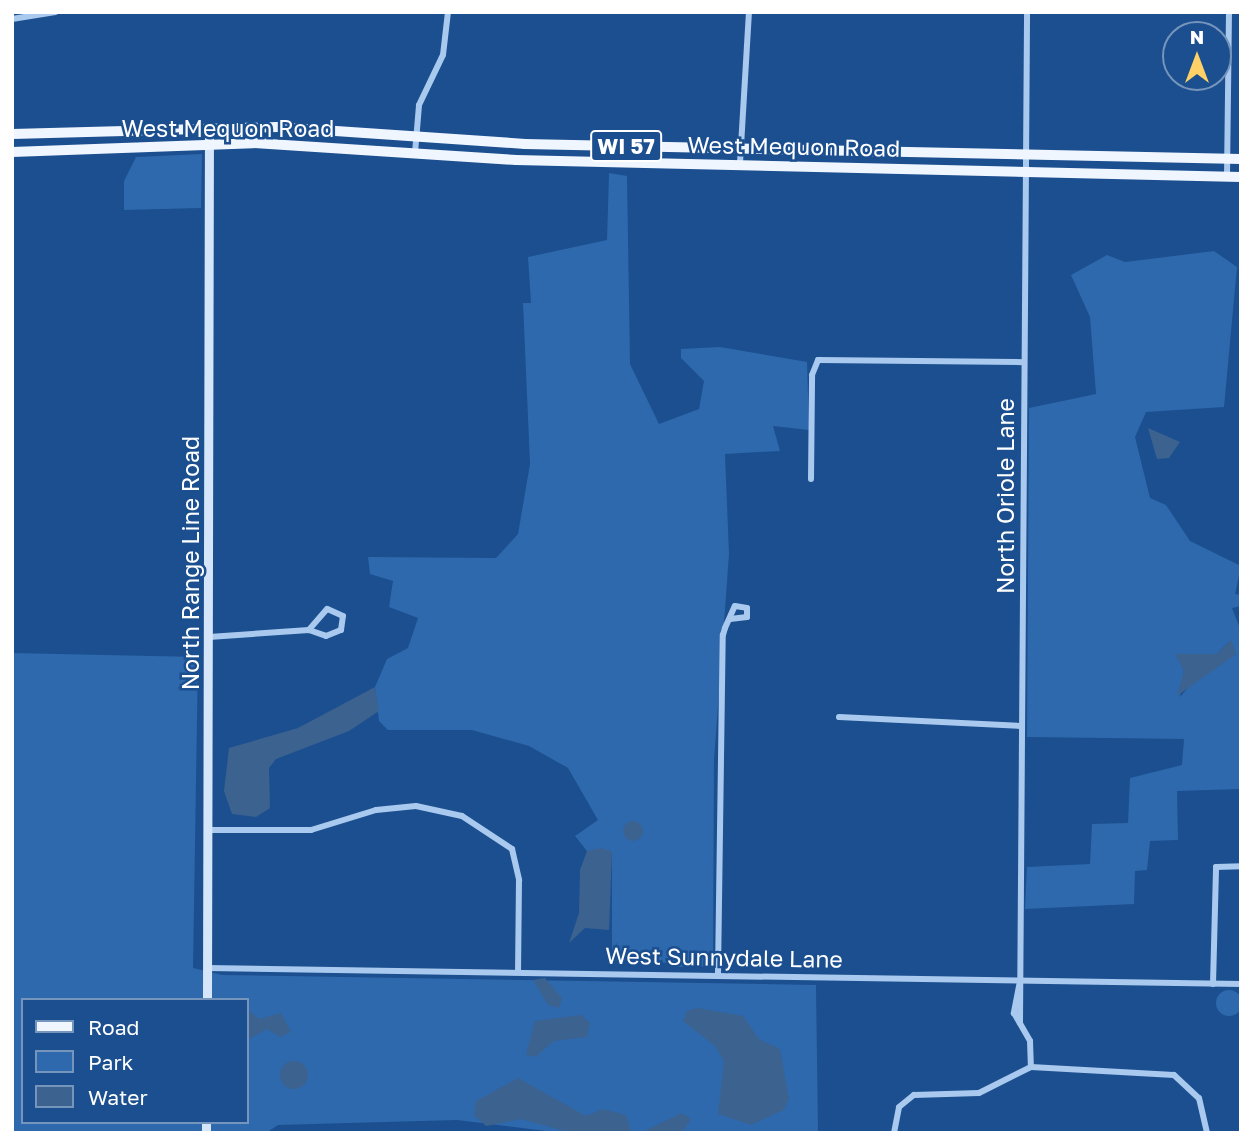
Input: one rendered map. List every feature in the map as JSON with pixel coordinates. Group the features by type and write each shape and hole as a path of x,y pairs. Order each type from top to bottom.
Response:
{"main road":[{"name":"West Mequon Road","path":"12,134 209,126 415,136 1241,159"},
{"name":"West Mequon Road","path":"12,152 211,143 415,153 1241,177"}],"street":[{"path":"12,19 55,12"},
{"path":"415,153 419,105 443,55 449,12"},
{"name":"North Oriole Lane","path":"1027,12 1020,1023 1030,1041 1031,1067"},
{"path":"1227,176 1229,12"},
{"path":"740,163 748,13"},
{"name":"North Range Line Road","path":"207,998 209,126"},
{"path":"811,479 812,375 818,360 1024,362"},
{"path":"209,636 309,630 334,635 343,616 327,609 309,630"},
{"path":"718,974 716,807 723,635 730,619"},
{"path":"839,717 1021,726"},
{"path":"208,830 311,830 376,810 416,806 462,816 512,849 520,880 518,970"},
{"path":"1213,984 1216,867 1241,866"},
{"name":"West Sunnydale Lane","path":"207,968 518,970 1241,984"},
{"path":"894,1133 899,1107 914,1095 979,1093 1031,1067 1174,1075 1199,1098 1207,1133"}],"green space":[{"path":"202,154 201,208 124,210 124,181 136,157"},
{"path":"609,173 627,176 630,364 659,424 699,409 704,381 681,358 681,349 720,347 807,362 809,430 773,426 780,451 725,454 729,554 714,760 713,966 680,967 633,954 612,962 612,852 587,851 575,836 598,820 568,768 529,746 472,730 388,730 379,721 375,687 387,659 408,648 418,618 389,607 393,581 370,574 368,557 496,558 518,534 530,464 523,303 531,303 528,257 607,240"},
{"path":"1214,251 1237,267 1224,407 1146,412 1135,437 1150,498 1166,505 1190,541 1241,566 1235,594 1241,595 1241,606 1232,608 1241,631 1241,789 1177,791 1178,840 1150,841 1147,870 1135,871 1134,904 1025,909 1027,867 1090,864 1092,824 1128,823 1130,778 1182,765 1184,739 1027,737 1029,408 1096,394 1090,317 1071,275 1107,255 1125,262","holes":["1230,641 1236,654 1199,675 1180,697 1184,670 1176,654 1217,654"]},
{"path":"12,653 198,657 193,968 222,975 816,985 818,1133 562,1133 457,1120 278,1125 266,1133 12,1133"},
{"path":"1229,990 1238,994 1242,1003 1238,1012 1229,1016 1220,1012 1216,1003 1220,994"}],"water":[{"path":"1148,428 1180,442 1169,458 1157,459"},
{"path":"1231,640 1236,654 1177,696 1184,671 1175,654 1217,654"},
{"path":"375,687 379,711 349,731 276,759 269,768 270,808 256,817 232,814 224,791 229,748 298,728"},
{"path":"633,821 640,824 643,831 640,838 633,841 626,838 623,831 626,824"},
{"path":"602,848 612,852 609,930 585,928 569,943 579,913 580,870 587,851"},
{"path":"545,978 562,998 559,1008 548,1005 533,980"},
{"path":"698,1008 743,1016 759,1039 780,1049 789,1099 784,1110 751,1125 718,1114 724,1061 715,1046 683,1021 687,1011"},
{"path":"248,1010 259,1019 281,1013 291,1032 280,1037 267,1029 248,1039"},
{"path":"581,1015 590,1023 587,1037 554,1041 535,1057 526,1055 535,1021"},
{"path":"294,1061 304,1065 308,1075 304,1085 294,1089 284,1085 280,1075 284,1065"},
{"path":"518,1078 586,1116 603,1109 626,1115 631,1131 572,1133 521,1119 486,1126 474,1115 476,1101"},
{"path":"682,1113 691,1119 682,1133 640,1133"}]}
